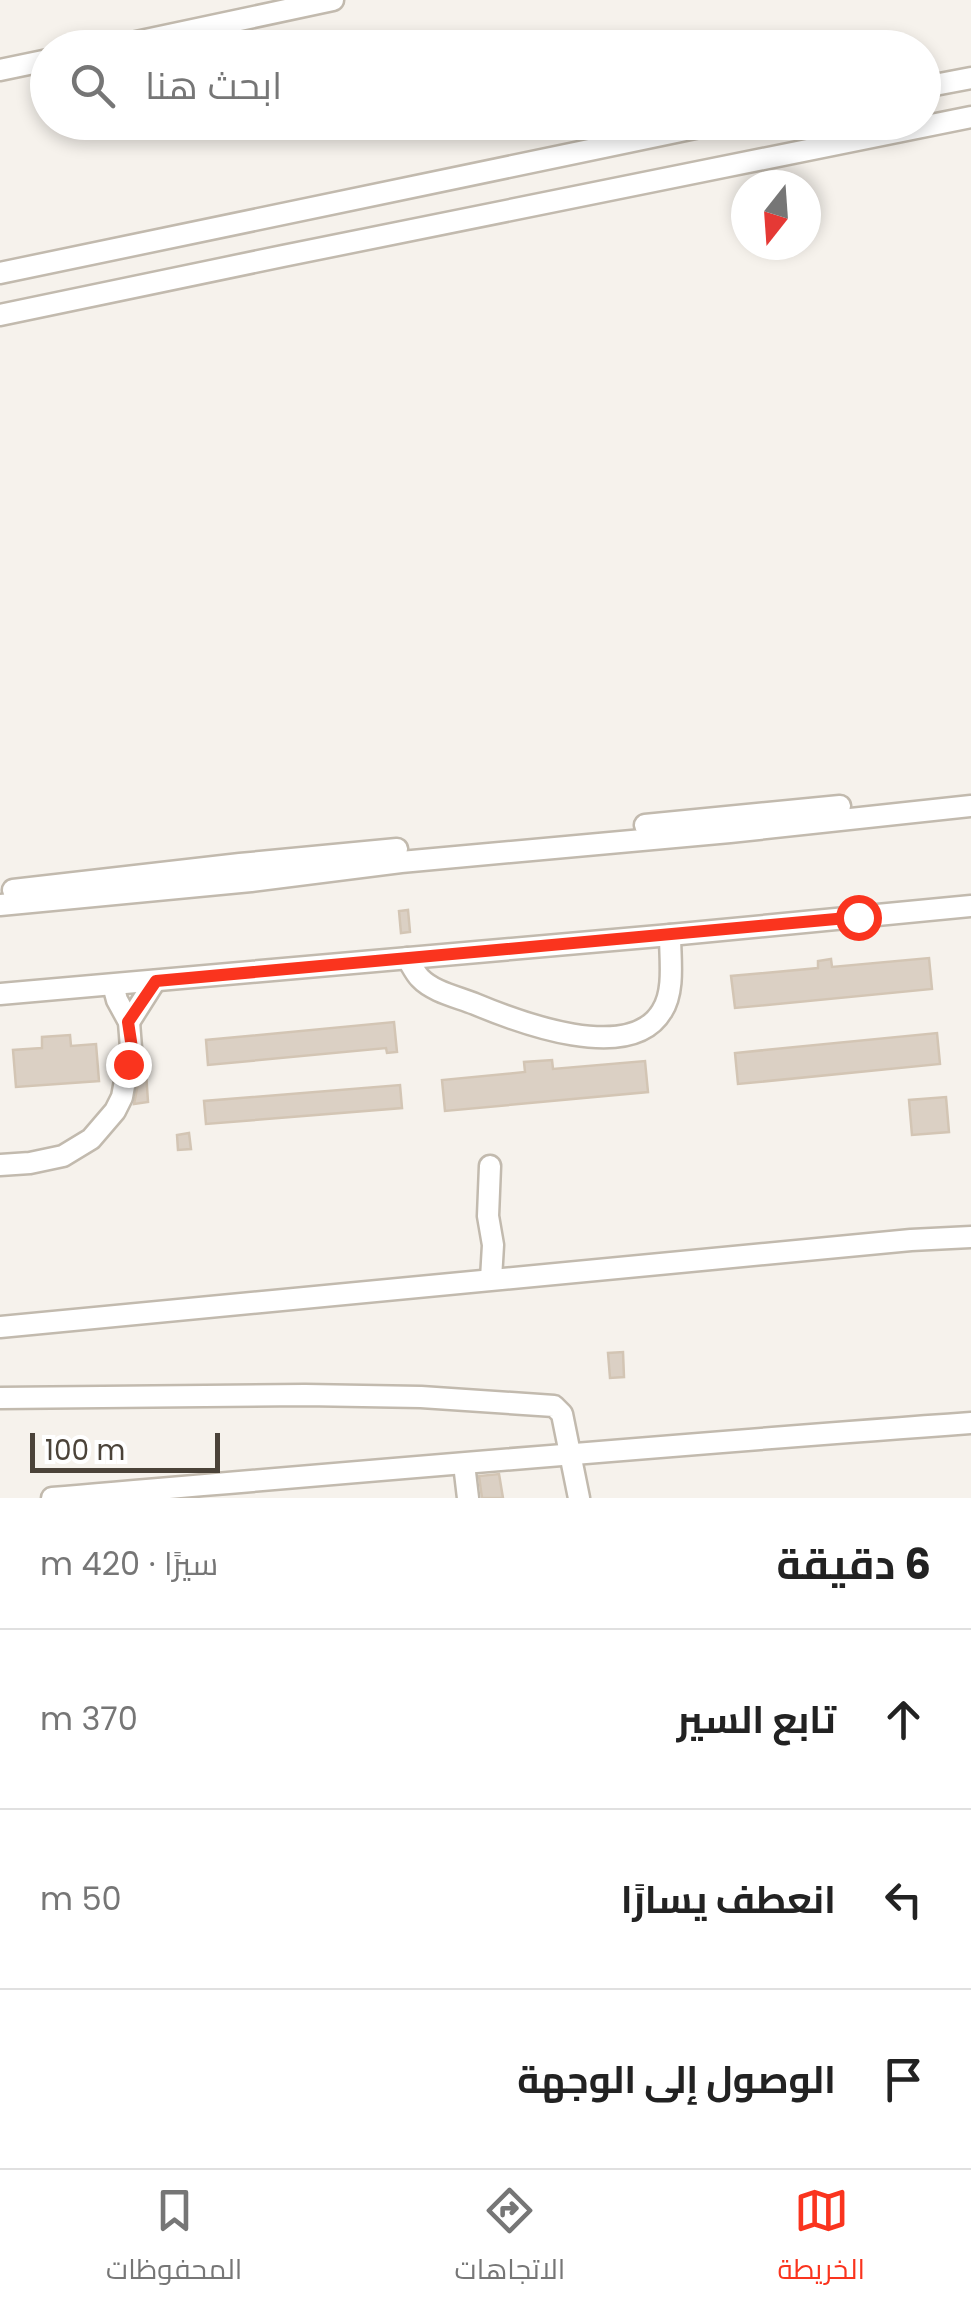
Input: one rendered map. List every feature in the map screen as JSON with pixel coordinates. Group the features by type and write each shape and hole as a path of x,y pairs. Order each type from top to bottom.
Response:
{"street":[{"path":"192,30 332,0"},
{"path":"0,70 30,64"},
{"path":"941,84 971,78"},
{"path":"941,123 971,117"},
{"path":"0,273 638,140"},
{"path":"0,316 857,140"},
{"path":"0,892 240,864 971,793"},
{"path":"0,905 971,806"},
{"path":"0,994 971,906"},
{"path":"407,958 420,978 434,988 492,1011 557,1032 611,1037 636,1031 662,1012 668,997 670,935"},
{"path":"128,1022 156,981"},
{"path":"0,1165 63,1156 91,1139 105,1124 122,1097 132,1048 128,1022 114,985"},
{"path":"490,1166 491,1280"},
{"path":"0,1327 971,1237"},
{"path":"0,1398 402,1397 554,1406 561,1412 578,1498"},
{"path":"52,1498 971,1423"},
{"path":"464,1464 468,1498"}],"building":[{"path":"408,910 410,932 401,933 399,911"},
{"path":"929,958 932,989 735,1008 731,976 818,968 818,961 831,959 832,967"},
{"path":"394,1022 397,1052 387,1053 386,1048 208,1065 206,1040"},
{"path":"937,1033 940,1064 738,1084 735,1053"},
{"path":"70,1035 71,1046 96,1044 99,1081 16,1087 13,1050 42,1048 42,1037"},
{"path":"552,1060 553,1069 645,1061 648,1092 445,1111 442,1080 525,1072 524,1062"},
{"path":"146,1072 148,1102 134,1104 140,1073"},
{"path":"400,1085 402,1108 206,1124 204,1101"},
{"path":"946,1097 949,1132 912,1135 909,1100"},
{"path":"189,1133 191,1149 178,1150 177,1135"},
{"path":"623,1352 624,1377 610,1378 608,1353"},
{"path":"499,1474 503,1498 482,1498 479,1476"}],"route":[{"path":"128,1064 132,1048 128,1022 156,981 858,917"}]}
